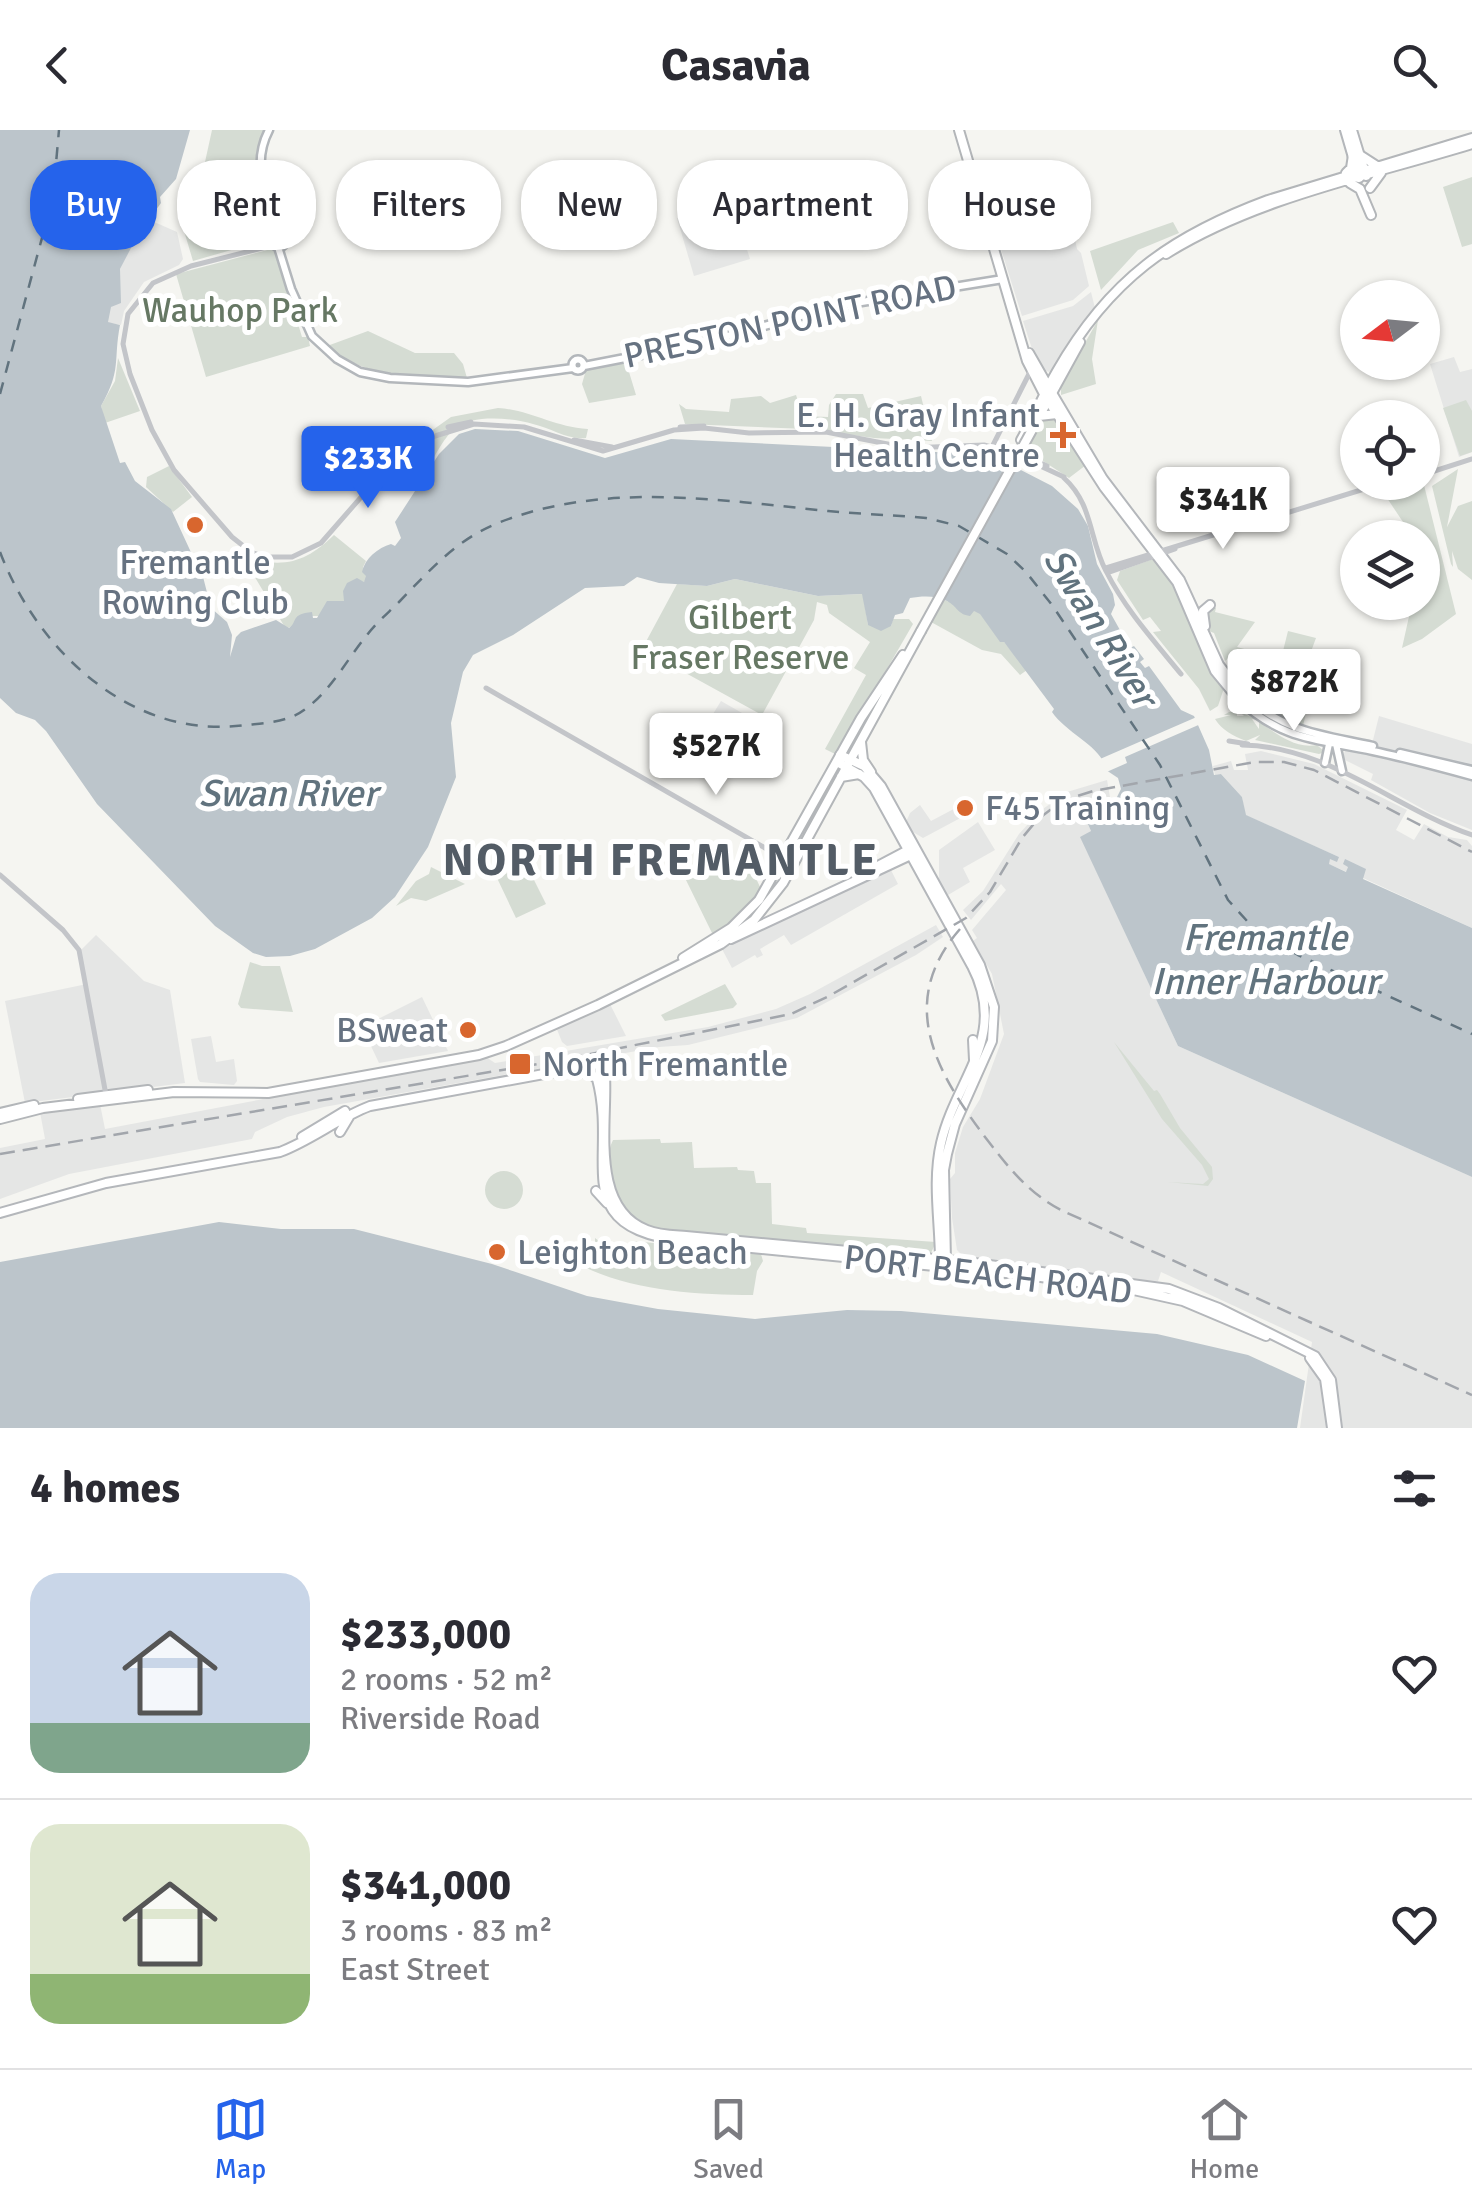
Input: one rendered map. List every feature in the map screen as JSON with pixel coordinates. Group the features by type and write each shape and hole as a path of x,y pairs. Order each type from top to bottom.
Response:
{"main road":[{"name":"PRESTON POINT ROAD","path":"260,160 270,130"},
{"path":"958,130 1036,375 1103,479 1180,580 1238,696"},
{"path":"1349,130 1362,174"},
{"path":"1300,190 1472,139"},
{"path":"1370,188 1381,168 1472,139"},
{"path":"1356,155 1381,168"},
{"path":"1356,155 1347,172 1235,212 1190,234 1133,273 1098,311 1056,372 1048,394 1104,487 1159,553 1184,595 1215,671 1238,696 1281,723 1334,745 1472,773"},
{"path":"727,941 754,920 790,871 1048,394 1098,311 1144,270 1194,237 1244,215 1362,174"},
{"path":"1346,182 1360,189 1371,215"},
{"name":"PRESTON POINT ROAD","path":"280,250 313,332 338,356 367,372 467,379 702,343 837,306 1003,277"},
{"path":"1036,375 1056,372"},
{"path":"1036,375 1037,415"},
{"path":"1037,415 1057,414"},
{"path":"1209,643 1203,613 1210,605"},
{"path":"1,1113 192,1086 261,1090 490,1048 658,972 708,944 736,924 759,900 836,758 919,630"},
{"path":"861,742 862,756 902,824 917,869 976,974 989,1014 988,1037 992,1041"},
{"path":"1328,764 1334,745"},
{"path":"1328,764 1334,745"},
{"path":"1334,745 1342,771"},
{"path":"836,758 871,772"},
{"path":"849,763 874,788 989,986 994,1015 992,1041 955,1124 947,1154 943,1263"},
{"path":"841,778 859,774"},
{"path":"902,824 908,810"},
{"path":"736,924 774,914 910,853"},
{"path":"108,1097 192,1091 268,1093 494,1051 598,1005 910,853"},
{"path":"769,903 774,914"},
{"path":"943,1263 937,1192 940,1146 983,1038 985,1002"},
{"path":"973,1040 974,1064"},
{"path":"266,1154 295,1141 332,1116 362,1106 600,1065 605,1074 611,1201"},
{"name":"PORT BEACH ROAD","path":"478,1086 579,1072 594,1076 599,1084 600,1189 629,1227 652,1238 943,1263 1129,1289 1205,1309 1314,1361 1326,1385 1332,1427"},
{"path":"0,1213 106,1183 294,1147 370,1106"},
{"path":"340,1132 343,1123 357,1111"},
{"path":"946,1240 953,1256 967,1262"},
{"name":"PORT BEACH ROAD","path":"943,1263 967,1262 1157,1287 1218,1308 1319,1359 1331,1380 1332,1427"}],"street":[{"path":"246,250 166,275 146,289 132,306 124,329 125,358 152,430 178,475 241,545 255,554 279,558 299,554 317,544 390,464 435,436 474,424 524,427 603,451 674,430 704,428 749,433 826,432 908,448 993,446 1064,477 1084,504 1108,572 1122,597 1181,674"},
{"path":"993,446 1036,375"},
{"path":"1440,468 1472,458"},
{"path":"1108,572 1340,498"},
{"path":"1108,572 1159,553"},
{"path":"486,688 784,857 790,871"},
{"path":"1228,741 1302,754 1328,764 1418,812 1472,835"},
{"path":"1242,745 1251,745"},
{"path":"784,857 800,852"},
{"path":"0,875 60,928 78,950 108,1097"}],"shaded area":[{"path":"157,223 177,232 177,250 181,250 183,259 179,265 144,282 124,311 121,325 93,320 115,304 120,269 129,250 157,250"},
{"path":"686,250 747,250 750,259 694,276"},
{"path":"1001,250 1078,250 1089,286 1073,300 1022,316"},
{"path":"1091,292 1095,308 1056,368 1044,370 1034,355 1023,321 1073,306"},
{"path":"1454,357 1460,372 1472,369 1472,452 1459,457 1435,380 1440,380 1440,361"},
{"path":"721,701 779,734 756,775 697,740"},
{"path":"1379,716 1472,744 1472,830 1430,813 1371,780 1373,774 1343,759 1345,749 1377,756 1379,746 1372,744"},
{"path":"1261,751 1314,764 1407,810 1396,830 1414,840 1424,824 1448,837 1467,840 1472,846 1472,928 1363,878 1348,867 1347,872 1328,864 1330,859 1339,857 1245,815 1242,797 1221,774 1215,775 1213,766 1231,761 1234,770 1248,770 1245,754"},
{"path":"1107,780 1110,797 1061,819 1063,822 1083,813 1091,831 1081,838 1178,1046 1472,1177 1472,1428 1300,1428 1312,1342 1161,1272 1158,1281 1122,1279 962,1255 957,1250 950,1179 955,1173 955,1153 1004,1034 992,974 973,941 977,938 972,930 1006,890 1001,884 971,920 963,910 983,891 1019,834 1040,811 1067,792"},
{"path":"967,802 966,815 923,838 906,822 920,805 931,821"},
{"path":"978,822 995,850 963,868 970,882 948,895 939,881 939,850"},
{"path":"891,870 898,884 791,945 784,935 760,949 763,955 755,955 732,968 722,949"},
{"path":"936,925 943,937 797,1018 688,1045 324,1107 287,1117 255,1132 252,1139 69,1174 0,1199 0,1148 45,1139 40,1112 100,1104 105,1129 486,1057 495,1063 708,1027 776,1009 810,994"},
{"path":"96,935 144,981 170,990 185,1083 25,1103 5,1001 87,984 80,951"},
{"path":"422,997 448,1051 379,1063 362,1027"},
{"path":"610,1004 626,1036 567,1046 562,1042 556,1027"},
{"path":"211,1036 216,1062 234,1059 234,1085 198,1079 191,1039"}],"green space":[{"path":"212,130 265,130 257,160 205,160"},
{"path":"1472,177 1472,244 1462,247 1443,187"},
{"path":"1173,222 1179,233 1138,250 1101,290 1090,251"},
{"path":"190,250 231,250 193,261"},
{"name":"Wauhop Park","path":"272,250 277,254 302,337 308,337 310,346 206,377 176,274"},
{"path":"1098,320 1092,359 1096,384 1061,395 1061,385"},
{"path":"368,331 415,353 454,353 467,378 394,375 360,366 327,346"},
{"path":"118,358 140,411 105,423 101,406 115,381"},
{"path":"626,362 636,395 589,403 582,384 586,370"},
{"path":"836,394 863,394 868,408 921,396 932,441 806,429 685,424 679,404 686,409 729,412 731,399 761,396 770,403 796,395 803,416 828,417"},
{"path":"1466,400 1472,411 1472,452 1460,456 1443,408"},
{"path":"498,408 588,429 586,438 515,420 472,421 451,432 425,474 410,446 451,417"},
{"path":"1053,417 1086,465 1069,478 1037,457 1024,454 1042,419"},
{"path":"169,466 192,497 173,512 146,487 147,477"},
{"path":"1458,469 1447,527 1458,506 1472,501 1472,580 1458,569 1452,551 1453,567 1451,564 1435,500 1440,500 1440,481"},
{"path":"1388,500 1428,500 1433,520 1402,520"},
{"path":"334,535 366,561 363,567 367,578 359,581 344,601 320,616 286,629 253,574 256,560 279,563 299,559"},
{"path":"1440,550 1456,614 1422,639 1402,648 1408,620 1440,620"},
{"path":"1153,559 1181,595 1213,677 1224,688 1218,706 1210,711 1199,689 1153,632 1161,631 1150,617 1143,620 1117,580 1120,571"},
{"name":"Gilbert Fraser Reserve","path":"735,579 818,596 863,594 868,625 891,626 893,619 909,619 913,624 837,755 825,749 866,675 854,668 870,642 829,613 827,605 817,602 814,620 762,715 642,649 677,584 707,586"},
{"path":"944,600 980,613 1027,670 1020,675 1001,654 982,650 931,622"},
{"path":"1212,607 1215,612 1255,622 1237,647 1281,659 1288,631 1316,638 1309,657 1316,660 1321,693 1309,699 1303,726 1277,714 1253,694 1258,678 1232,655 1225,661 1214,633 1209,631 1207,609"},
{"path":"1229,712 1244,716 1240,712 1258,720 1252,719 1259,729 1259,722 1286,740 1317,745 1325,752 1255,740 1260,735 1241,739 1215,719 1231,715 1224,715"},
{"path":"720,858 729,879 751,868 762,891 738,917 713,935 684,876"},
{"path":"522,866 528,868 546,904 516,918 497,878"},
{"path":"431,867 465,884 426,901 411,898 396,906 416,881 429,874"},
{"path":"250,962 280,966 293,1012 241,1008 238,1004"},
{"path":"725,984 737,1004 733,1008 665,1021 661,1015"},
{"path":"1114,1042 1157,1090 1180,1128 1212,1167 1213,1179 1208,1186 1168,1182 1203,1184 1209,1179 1202,1165 1162,1119"},
{"path":"660,1139 661,1143 692,1142 694,1168 737,1167 754,1171 756,1183 771,1183 772,1224 806,1228 807,1233 936,1242 931,1253 652,1229 623,1210 610,1180 608,1159 613,1140"},
{"path":"504,1171 518,1176 523,1190 518,1204 504,1209 490,1204 485,1190 490,1176"},
{"path":"595,1238 613,1252 634,1241 761,1254 763,1261 753,1295 666,1290 622,1281 582,1266 595,1254"}],"water":[{"name":"Swan River","path":"0,130 190,130 181,160 177,160 176,179 160,197 157,208 157,160 30,160 30,250 130,250 120,269 121,303 111,307 108,322 120,325 112,383 101,406 120,463 125,462 135,481 171,509 200,565 211,608 227,622 232,635 230,657 241,632 276,620 289,628 300,614 312,612 313,618 317,618 327,601 344,601 347,583 357,578 364,582 366,576 362,572 369,558 386,546 395,546 401,538 395,522 439,454 459,434 475,429 518,431 605,458 671,439 854,448 869,457 888,461 935,452 990,454 1052,486 1078,509 1088,526 1097,564 1113,594 1115,605 1111,614 1130,648 1134,646 1144,659 1140,662 1145,668 1149,666 1181,710 1194,716 1209,750 1214,775 1221,774 1242,797 1246,815 1339,857 1337,862 1330,859 1329,864 1346,872 1345,859 1366,869 1363,879 1472,928 1472,1177 1178,1046 1080,837 1091,831 1083,813 1062,822 1061,818 1117,797 1121,789 1118,778 1106,770 1092,747 1052,712 1054,709 980,614 974,611 966,615 938,598 910,598 903,613 895,615 891,626 881,631 868,625 862,594 818,596 735,579 707,586 659,583 637,577 624,586 585,588 513,635 473,655 463,672 451,723 456,777 428,847 395,897 372,918 315,949 290,956 253,953 215,926 97,804 46,731 0,698"},
{"path":"219,1222 281,1229 354,1229 492,1264 587,1296 658,1309 755,1319 847,1310 901,1311 1157,1334 1248,1355 1305,1381 1297,1428 0,1428 0,1262"}],"pier":[{"path":"1199,716 1203,723 1125,757 1127,763 1102,774 1100,759"}],"waterway":[{"path":"860,451 864,447"}],"ferry route":[{"path":"0,394 53,197 59,130"},
{"path":"0,552 39,623 65,655 95,682 129,704 165,719 205,726 268,723 304,710 331,684 374,626 444,557 483,530 538,510 620,498 703,499 926,518 971,533"},
{"path":"978,537 1007,554 1052,605 1160,765 1228,900 1258,933 1472,1034"}],"railway":[{"path":"0,1154 550,1062 791,1014 966,918 990,892 1037,820 1062,801 1093,791 1255,762 1284,762 1314,770 1472,852"},
{"path":"960,929 941,956 930,983 930,1036 951,1087 967,1112 1029,1188 1063,1211 1472,1395"}],"place":[{"name":"E. H. Gray Infant Health Centre","path":"1063,435"},
{"name":"Fremantle Rowing Club","path":"195,525"},
{"name":"F45 Training","path":"965,808"},
{"name":"BSweat","path":"468,1030"},
{"name":"North Fremantle","path":"520,1064"},
{"name":"Leighton Beach","path":"497,1252"}],"district":[{"name":"NORTH FREMANTLE","path":"661,859"}],"water label":[{"name":"Fremantle Inner Harbour","path":"1265,959"}]}
